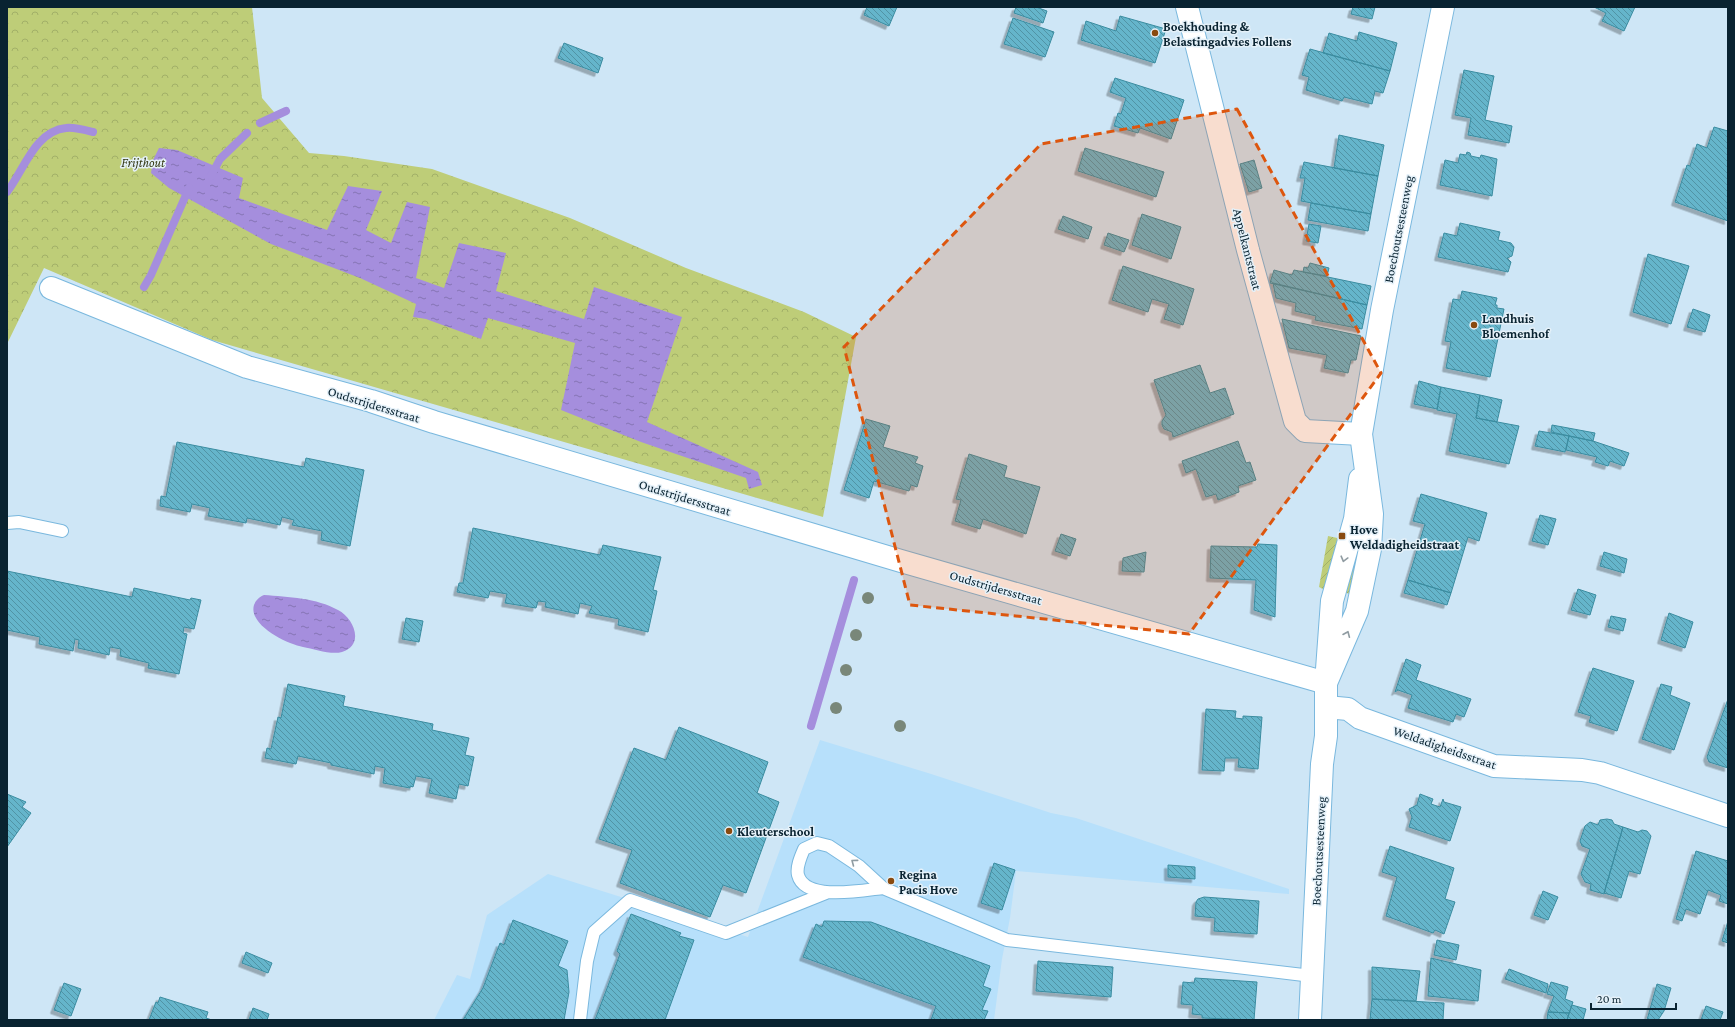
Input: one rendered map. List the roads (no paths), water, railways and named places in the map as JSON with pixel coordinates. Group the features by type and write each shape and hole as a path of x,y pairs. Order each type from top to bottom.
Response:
{"street":[{"name":"Appelkantstraat","path":"1187,7 1250,258 1294,421 1305,431 1362,443"},
{"name":"Boechoutsesteenweg","path":"1310,1020 1322,764 1326,736 1326,683 1332,601 1355,519 1362,443 1382,310 1443,7"},
{"name":"Oudstrijdersstraat","path":"51,288 247,367 371,401 434,422 901,561 1326,683"},
{"name":"Boechoutsesteenweg","path":"1326,683 1357,611 1370,549 1372,514 1362,443"},
{"path":"1332,601 1357,611"},
{"name":"Weldadigheidsstraat","path":"1326,707 1348,709 1360,718 1494,766 1600,772 1728,816"}],"lane":[{"path":"7,523 19,522 62,531"},
{"path":"884,888 827,893 817,892 804,883 798,876 798,864 804,849 817,843 829,846 845,855 884,888 1007,940 1312,976"},
{"path":"580,1020 587,961 594,932 630,900 726,933 827,893"}],"water":[{"path":"159,148 177,150 243,178 239,198 327,230 348,186 382,191 366,230 391,243 407,202 430,207 416,278 444,288 459,243 506,253 496,291 584,319 594,287 682,317 647,422 758,472 762,485 749,489 746,478 641,442 561,410 575,343 488,318 481,339 426,319 413,317 416,304 360,278 271,244 169,188 151,173 153,160"},
{"path":"264,595 292,597 312,601 338,610 349,619 355,631 353,644 349,649 338,653 333,653 296,645 279,638 257,620 254,612 254,605 259,598"}],"waterway":[{"path":"260,123 286,111"},
{"path":"7,192 31,153 46,136 55,131 66,128 76,128 93,132"},
{"path":"211,176 220,159 247,133"},
{"path":"144,287 151,275 189,188"},
{"path":"811,726 854,580"}],"place":[{"name":"Boekhouding & Belastingadvies Follens","path":"1155,33"},
{"name":"Landhuis Bloemenhof","path":"1474,325"},
{"name":"Hove Weldadigheidstraat","path":"1342,536"},
{"name":"Kleuterschool","path":"729,831"},
{"name":"Regina Pacis Hove","path":"891,881"}],"park label":[{"name":"Frijthout","path":"143,162"}]}
